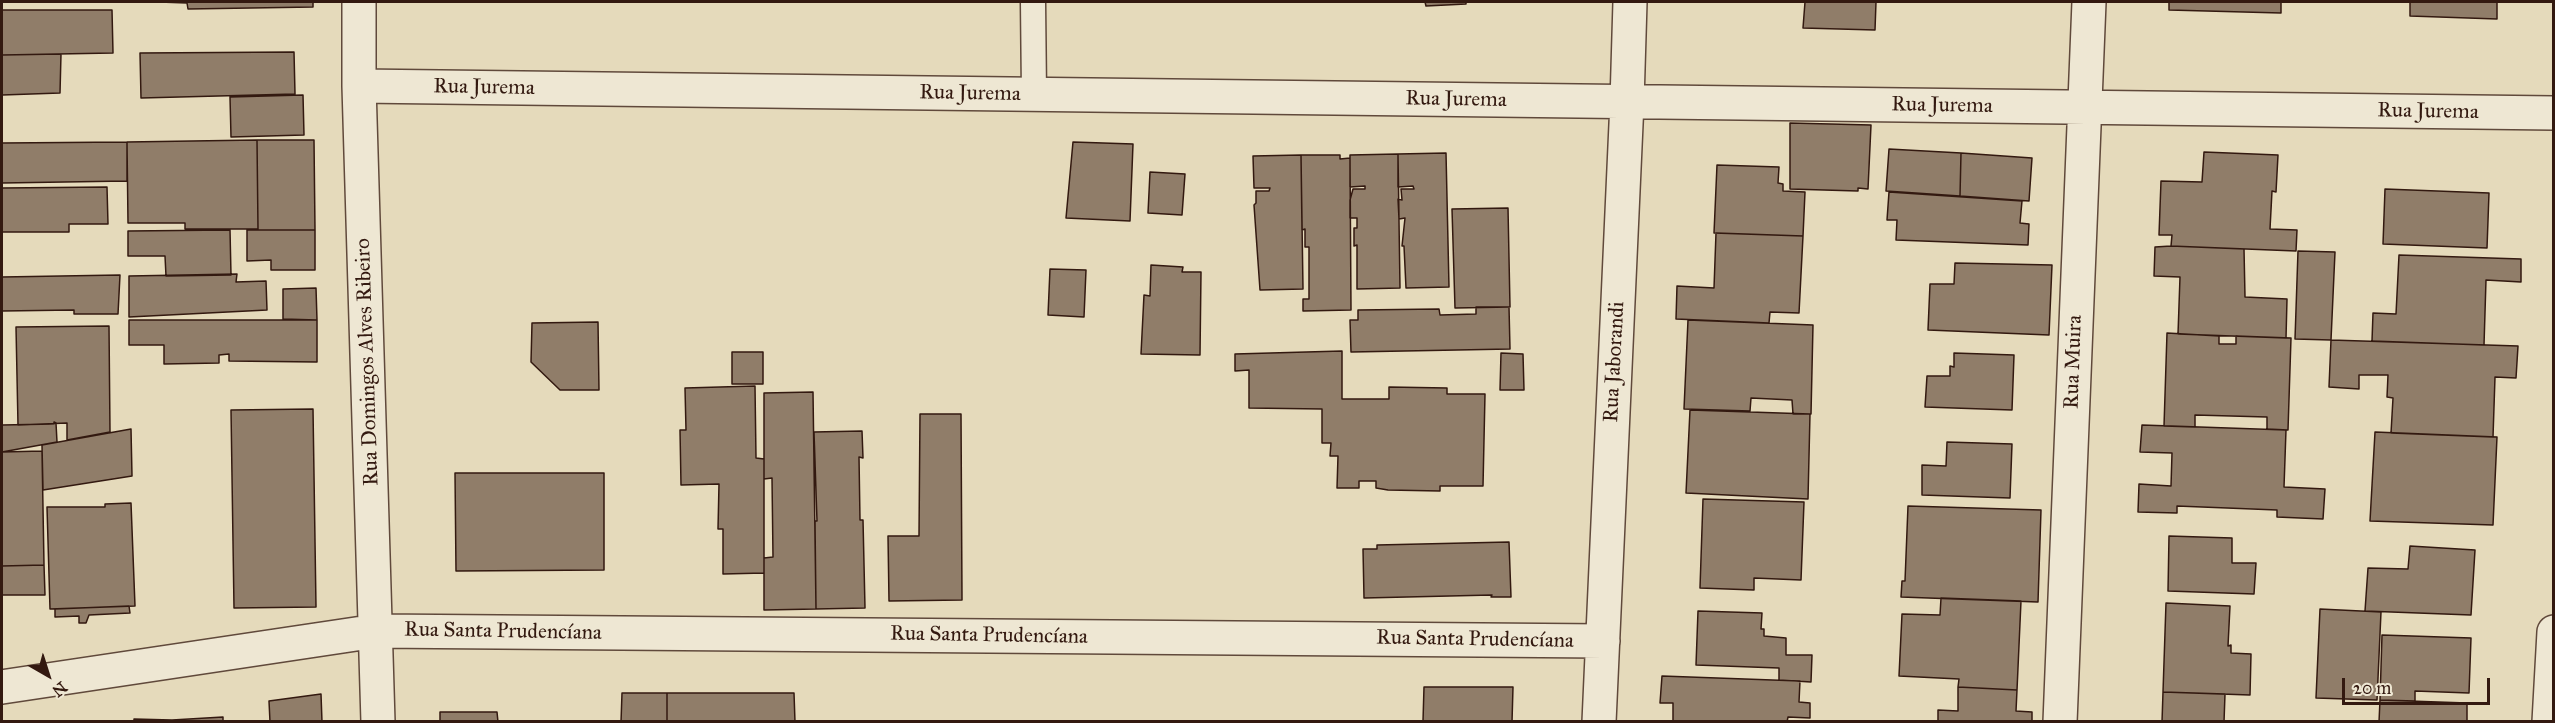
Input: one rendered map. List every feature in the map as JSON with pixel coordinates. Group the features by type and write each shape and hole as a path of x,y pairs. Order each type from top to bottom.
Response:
{"street":[{"name":"Rua Domingos Alves Ribeiro","path":"360,2 359,86 378,722"},
{"name":"Rua Jaborandi","path":"1599,722 1630,2"},
{"name":"Rua Muira","path":"2060,722 2089,2"},
{"name":"Rua Jurema","path":"359,86 2553,113"},
{"name":"Rua Santa Prudencíana","path":"2,687 376,631 1603,641"},
{"path":"2549,722 2553,632"}],"lane":[{"path":"1034,2 1034,94"}],"building":[{"path":"159,2 313,2 313,7 188,9 187,3"},
{"path":"1425,2 1466,2 1466,4 1426,6"},
{"path":"1805,2 1876,2 1875,30 1803,28"},
{"path":"2169,2 2281,2 2281,13 2169,10"},
{"path":"2410,2 2497,2 2497,19 2410,16"},
{"path":"2,10 112,10 113,53 2,55"},
{"path":"294,52 295,94 141,98 140,53"},
{"path":"61,54 60,93 2,95 2,55"},
{"path":"303,95 304,135 231,137 230,97"},
{"path":"1790,123 1871,125 1868,189 1858,188 1858,191 1790,189"},
{"path":"257,140 314,140 315,230 254,230 258,229"},
{"path":"257,140 258,229 185,229 185,223 128,223 127,142"},
{"path":"127,142 127,181 2,183 2,143"},
{"path":"1073,142 1133,144 1130,221 1066,218"},
{"path":"1889,149 1961,153 1960,196 1886,191"},
{"path":"2204,152 2278,155 2276,192 2272,191 2270,229 2297,230 2296,251 2171,246 2172,235 2159,235 2161,181 2202,182"},
{"path":"1446,153 1449,287 1406,288 1404,246 1402,246 1405,218 1399,219 1398,199 1402,200 1401,189 1414,189 1413,186 1398,187 1398,154"},
{"path":"1961,153 2032,158 2029,201 1960,196"},
{"path":"1398,154 1400,288 1357,289 1357,245 1354,246 1354,228 1357,228 1357,218 1350,218 1350,200 1353,189 1365,189 1365,186 1350,187 1350,155"},
{"path":"1301,155 1340,155 1340,159 1350,158 1351,310 1303,311 1303,299 1309,299 1309,247 1305,247 1305,229 1302,230"},
{"path":"1301,155 1303,289 1260,290 1254,205 1256,191 1269,191 1270,188 1254,188 1253,156"},
{"path":"1717,165 1779,167 1778,183 1783,184 1783,191 1805,192 1803,236 1714,233"},
{"path":"1150,172 1185,174 1182,215 1148,213"},
{"path":"107,187 108,224 69,224 69,232 2,232 2,188"},
{"path":"2385,189 2489,193 2487,248 2383,244"},
{"path":"1889,192 2022,201 2020,223 2029,224 2028,245 1896,240 1897,220 1887,220"},
{"path":"1508,208 1510,307 1455,308 1452,209"},
{"path":"230,230 231,275 166,276 165,256 128,256 128,231"},
{"path":"247,230 315,230 315,270 271,270 271,260 247,261"},
{"path":"1716,233 1803,236 1799,313 1770,312 1769,323 1676,319 1677,286 1714,288"},
{"path":"2155,247 2244,249 2245,297 2287,299 2286,338 2178,334 2180,277 2154,276"},
{"path":"2298,251 2335,252 2331,340 2295,339"},
{"path":"2399,255 2521,259 2521,282 2486,280 2484,345 2372,341 2373,313 2396,314"},
{"path":"1955,263 2052,265 2049,335 1928,330 1930,284 1954,284"},
{"path":"1151,265 1183,267 1182,272 1201,272 1200,355 1141,354 1144,295 1150,296"},
{"path":"1050,269 1086,270 1084,317 1048,315"},
{"path":"237,274 236,282 266,281 267,310 129,317 129,276"},
{"path":"120,275 118,314 74,314 74,310 2,311 2,277"},
{"path":"316,288 317,320 283,319 283,289"},
{"path":"1476,307 1509,307 1510,349 1351,352 1350,320 1358,320 1358,310 1439,309 1440,315 1476,314"},
{"path":"129,320 317,320 317,362 229,361 229,354 219,355 219,363 164,364 164,345 129,345"},
{"path":"1688,320 1813,325 1811,414 1793,414 1792,400 1751,398 1750,411 1684,409"},
{"path":"598,322 599,390 560,390 531,362 532,323"},
{"path":"109,326 110,432 67,440 67,423 18,425 16,327"},
{"path":"2167,333 2219,336 2219,344 2236,344 2236,336 2291,338 2288,430 2267,429 2267,417 2195,415 2195,427 2164,426"},
{"path":"2331,340 2518,346 2516,378 2495,377 2493,437 2391,433 2393,398 2387,397 2388,375 2359,375 2359,389 2329,387"},
{"path":"1342,351 1342,399 1389,399 1389,387 1447,388 1447,394 1485,394 1483,486 1440,486 1440,491 1388,490 1376,488 1376,481 1359,481 1359,488 1337,488 1338,456 1330,456 1331,443 1322,443 1322,409 1249,408 1249,370 1235,371 1235,354"},
{"path":"732,352 763,352 763,384 732,384"},
{"path":"1501,353 1523,354 1524,390 1500,390"},
{"path":"1954,353 2014,355 2012,410 1925,407 1927,376 1950,376 1950,366 1954,367"},
{"path":"755,386 756,458 764,459 764,573 723,574 723,529 718,529 719,484 681,485 680,430 686,430 685,388"},
{"path":"813,392 816,609 764,610 764,558 773,557 772,478 764,479 764,393"},
{"path":"313,409 316,607 234,608 231,410"},
{"path":"1690,410 1810,414 1808,499 1686,493"},
{"path":"920,414 961,414 962,600 889,601 888,536 919,536"},
{"path":"56,423 57,442 2,452 2,425 54,424"},
{"path":"2142,425 2286,430 2284,487 2325,489 2323,519 2277,517 2277,510 2177,506 2177,513 2138,512 2139,484 2171,486 2172,453 2140,452"},
{"path":"131,429 132,476 43,490 42,445"},
{"path":"862,431 863,458 859,457 860,520 863,520 865,608 816,609 815,521 817,521 814,432"},
{"path":"2375,432 2497,437 2493,525 2370,521"},
{"path":"1947,442 2012,444 2010,498 1922,495 1922,465 1946,466"},
{"path":"42,451 44,565 2,566 2,452"},
{"path":"455,473 604,473 604,570 456,571"},
{"path":"1703,499 1804,502 1801,580 1754,578 1754,590 1700,588"},
{"path":"131,503 135,606 50,609 47,507 105,507 105,504"},
{"path":"1908,506 2041,510 2038,602 1901,597 1902,581 1905,581"},
{"path":"2169,536 2232,538 2232,563 2256,563 2254,594 2168,591"},
{"path":"1509,542 1511,597 1491,597 1492,595 1364,598 1363,549 1377,549 1377,545"},
{"path":"2410,546 2475,550 2471,615 2365,611 2368,568 2408,569"},
{"path":"44,565 45,595 2,595 2,566"},
{"path":"1941,598 2021,601 2017,690 1958,687 1959,679 1899,676 1902,614 1940,615"},
{"path":"2166,603 2230,606 2228,646 2231,645 2231,653 2251,654 2250,695 2163,692"},
{"path":"129,606 130,613 89,615 86,623 79,623 79,616 55,617 55,609"},
{"path":"2320,609 2381,612 2377,700 2316,698"},
{"path":"1698,611 1762,613 1761,629 1764,629 1764,636 1786,638 1786,655 1812,655 1811,682 1779,680 1779,668 1696,665"},
{"path":"2382,635 2471,638 2469,693 2415,691 2415,701 2380,700"},
{"path":"1662,676 1800,681 1799,702 1810,703 1810,718 1788,717 1787,722 1673,722 1673,703 1660,703"},
{"path":"1424,687 1513,687 1512,722 1420,722 1423,721"},
{"path":"1958,687 2017,690 2016,711 2032,712 2032,722 1938,722 1938,710 1958,711"},
{"path":"2163,692 2225,694 2224,722 2162,722"},
{"path":"622,693 667,693 667,722 621,722"},
{"path":"667,693 794,693 795,722 667,722"},
{"path":"321,694 322,722 270,722 269,701"},
{"path":"2380,700 2467,703 2467,722 2379,722"},
{"path":"440,712 497,712 498,722 440,722"},
{"path":"223,717 223,722 172,722 172,720"},
{"path":"134,719 172,720 172,722 134,722"}]}
